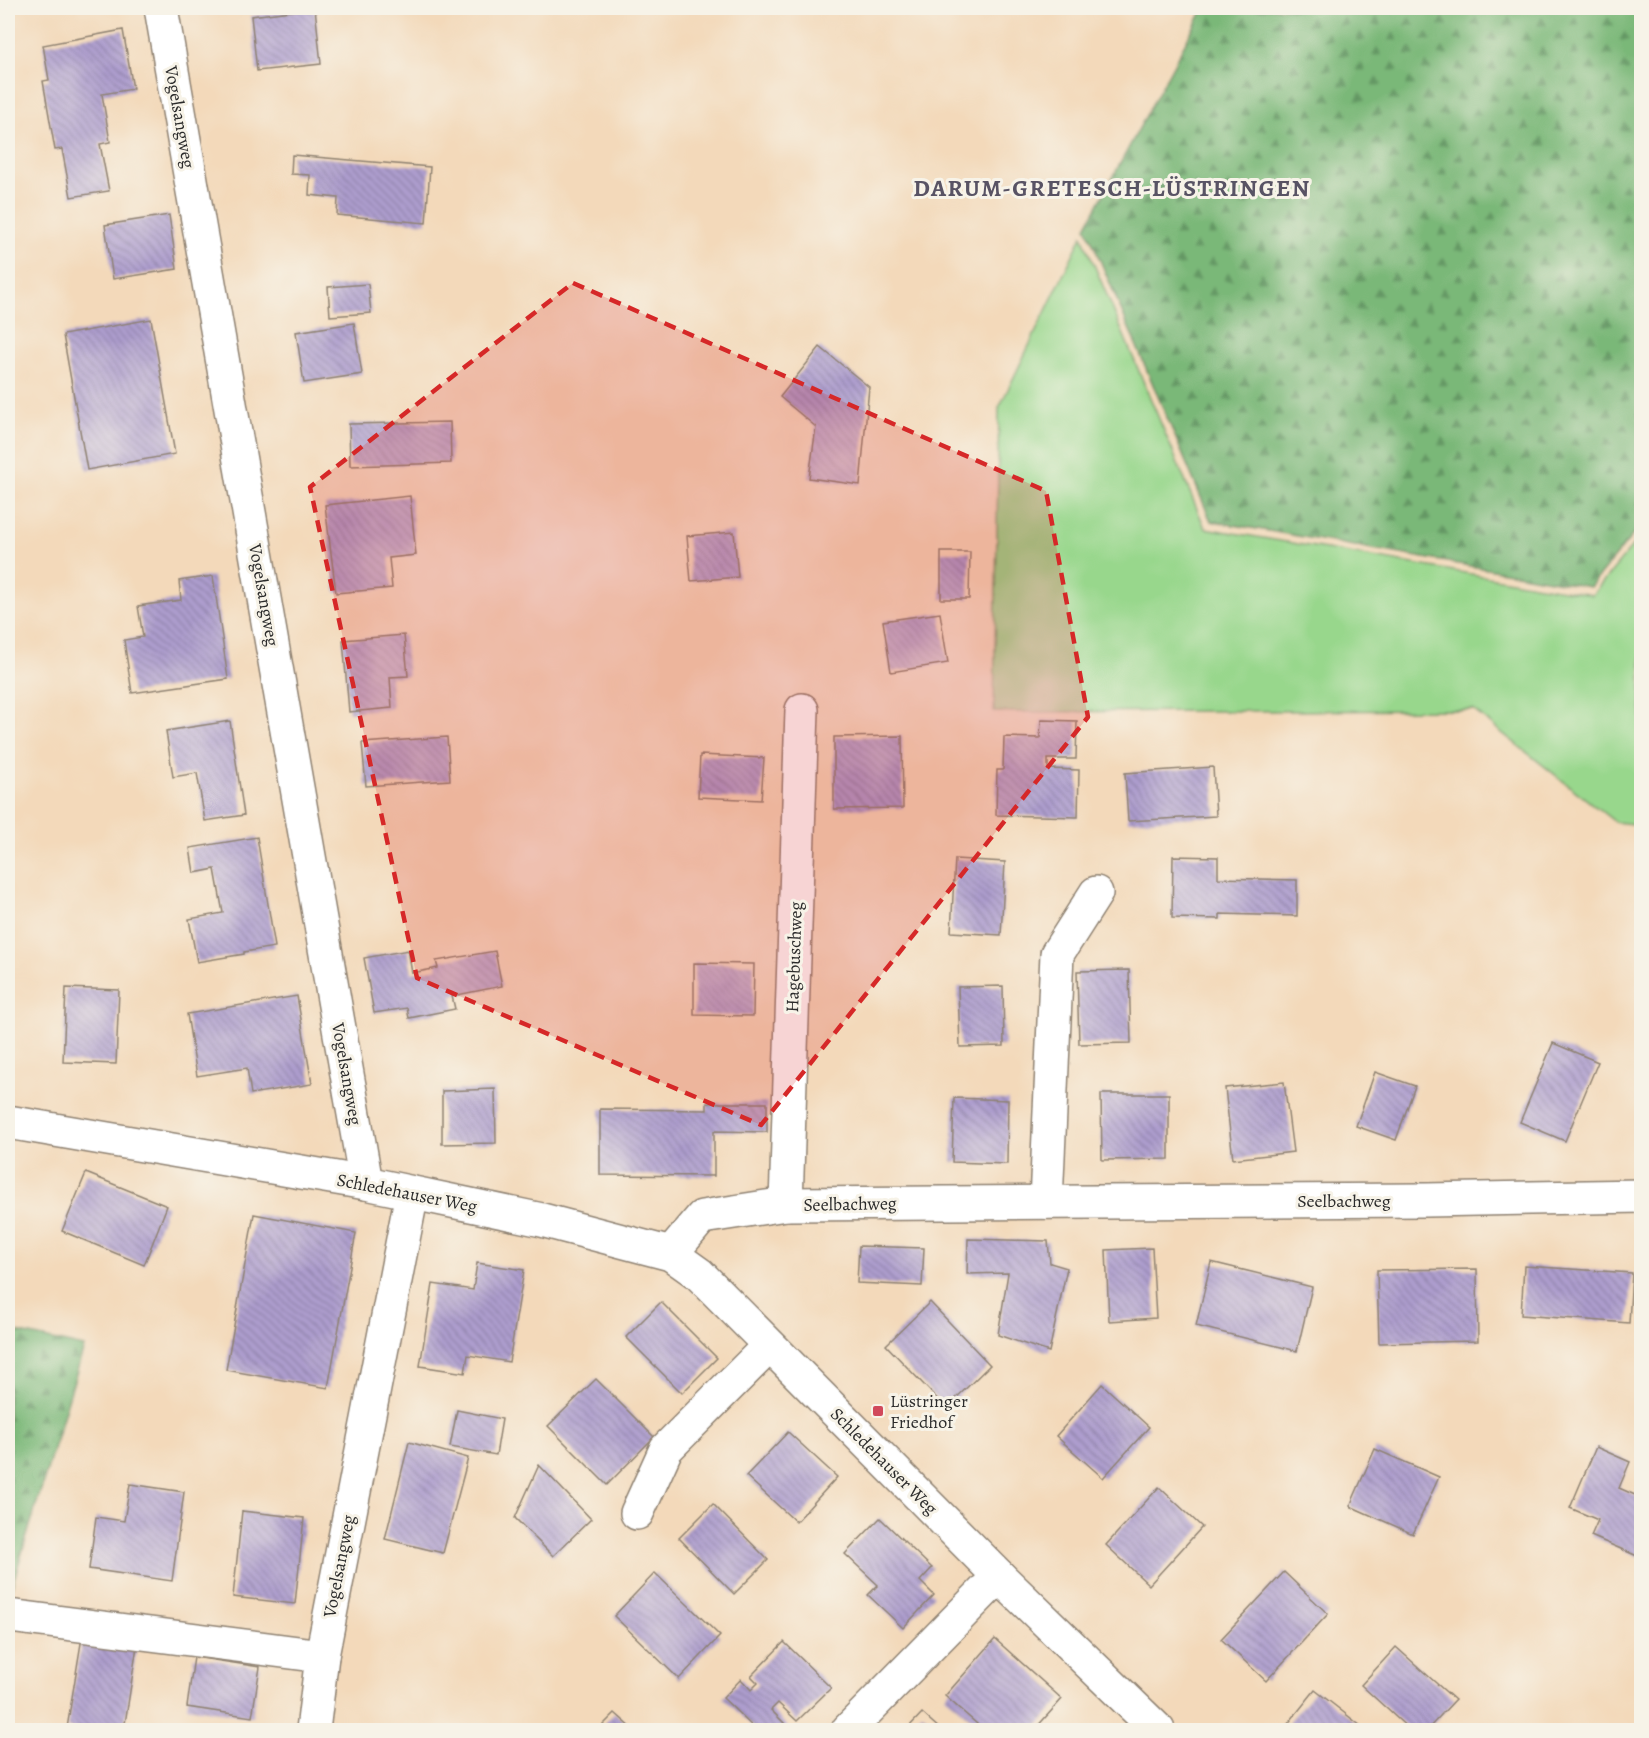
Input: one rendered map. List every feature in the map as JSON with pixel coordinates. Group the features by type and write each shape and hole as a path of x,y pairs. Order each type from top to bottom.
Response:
{"street":[{"name":"Vogelsangweg","path":"161,8 366,1183"},
{"name":"Hagebuschweg","path":"786,1204 802,710"},
{"path":"1046,1202 1057,954 1096,893"},
{"name":"Schledehauser Weg","path":"8,1122 366,1183 542,1220 671,1254 699,1274 999,1576 1158,1731"},
{"name":"Vogelsangweg","path":"313,1731 322,1656 412,1193"},
{"name":"Seelbachweg","path":"671,1254 702,1217 786,1204 1414,1200 1641,1196"},
{"path":"636,1513 666,1449 769,1346"},
{"path":"848,1731 999,1576"},
{"path":"9,1616 322,1656"}],"highlighted area":[{"path":"573,283 1046,491 1088,717 761,1125 417,978 310,487"}],"green space":[{"path":"1204,8 1641,8 1641,525 1590,587 1211,521 1086,227"},
{"path":"1082,236 1205,528 1592,595 1641,536 1641,825 1615,822 1473,710 994,712 999,408"},
{"path":"8,1330 84,1347 8,1599"}],"building":[{"path":"315,8 321,64 257,71 251,16"},
{"path":"123,30 133,89 102,94 110,142 100,144 109,191 71,197 62,149 55,150 43,81 49,80 43,45"},
{"path":"292,155 430,167 426,223 337,215 338,198 309,195 310,175 291,174"},
{"path":"169,215 177,269 113,279 105,225"},
{"path":"368,284 371,313 330,316 328,287"},
{"path":"151,319 175,454 87,470 63,335"},
{"path":"354,323 362,374 304,383 296,332"},
{"path":"820,347 869,387 860,485 809,478 816,427 780,397"},
{"path":"450,422 451,463 350,466 349,424"},
{"path":"410,496 416,555 389,558 392,588 336,593 325,505"},
{"path":"734,532 738,577 691,581 687,536"},
{"path":"941,552 970,552 969,599 941,599"},
{"path":"213,576 228,679 132,693 124,640 143,637 138,606 181,600 179,581"},
{"path":"940,613 948,663 891,672 883,621"},
{"path":"404,635 408,676 390,677 392,708 349,712 343,640"},
{"path":"1041,720 1077,721 1076,759 1048,759 1048,769 1079,770 1078,817 996,815 997,770 1003,770 1004,737 1040,738"},
{"path":"230,721 244,815 205,821 197,773 173,777 166,731"},
{"path":"902,736 903,808 834,809 834,737"},
{"path":"447,737 450,780 366,786 362,743"},
{"path":"700,755 764,758 761,800 698,797"},
{"path":"1213,767 1216,816 1128,821 1125,773"},
{"path":"257,837 275,947 197,962 189,919 223,913 215,869 194,873 190,848"},
{"path":"1173,856 1218,857 1218,878 1297,880 1297,916 1220,914 1220,919 1172,918"},
{"path":"955,859 1005,862 1001,935 951,932"},
{"path":"408,950 412,973 438,968 436,961 495,951 502,986 452,996 455,1009 409,1018 407,1008 374,1013 364,958"},
{"path":"694,963 754,964 753,1016 694,1015"},
{"path":"1129,970 1131,1043 1079,1044 1077,971"},
{"path":"1003,986 1004,1046 960,1047 958,987"},
{"path":"66,988 119,990 116,1064 63,1062"},
{"path":"297,996 312,1084 251,1094 247,1068 197,1076 187,1014"},
{"path":"1553,1043 1598,1062 1565,1141 1520,1122"},
{"path":"1375,1072 1415,1086 1396,1140 1356,1126"},
{"path":"1284,1082 1293,1152 1233,1159 1225,1088"},
{"path":"495,1089 496,1143 442,1144 442,1091"},
{"path":"1101,1094 1169,1094 1169,1159 1102,1160"},
{"path":"954,1098 1008,1100 1007,1164 952,1162"},
{"path":"707,1103 767,1103 767,1132 714,1131 714,1176 600,1175 600,1109 707,1110"},
{"path":"86,1173 167,1206 144,1265 62,1231"},
{"path":"254,1214 356,1233 328,1388 226,1370"},
{"path":"968,1239 1048,1241 1050,1263 1067,1268 1049,1352 998,1335 1008,1273 967,1274"},
{"path":"859,1246 924,1248 922,1286 857,1283"},
{"path":"1152,1248 1156,1318 1109,1321 1106,1250"},
{"path":"1211,1262 1312,1287 1297,1351 1196,1326"},
{"path":"477,1263 524,1270 509,1362 468,1355 465,1373 420,1366 433,1284 473,1290"},
{"path":"1524,1266 1632,1273 1629,1323 1521,1315"},
{"path":"1477,1269 1478,1341 1379,1343 1377,1270"},
{"path":"661,1302 717,1358 682,1393 626,1337"},
{"path":"930,1302 990,1365 946,1408 886,1345"},
{"path":"596,1379 654,1437 607,1485 548,1426"},
{"path":"1102,1384 1149,1427 1103,1478 1056,1436"},
{"path":"457,1410 502,1419 496,1455 450,1447"},
{"path":"788,1432 837,1477 796,1522 746,1476"},
{"path":"409,1442 468,1458 443,1553 385,1539"},
{"path":"1596,1447 1630,1462 1619,1488 1642,1498 1642,1558 1591,1536 1598,1520 1570,1508"},
{"path":"1375,1449 1439,1477 1413,1534 1350,1506"},
{"path":"539,1465 591,1519 553,1556 515,1518"},
{"path":"130,1484 184,1492 172,1581 89,1569 96,1517 124,1521"},
{"path":"1159,1487 1202,1527 1149,1585 1106,1545"},
{"path":"713,1504 768,1560 734,1594 679,1538"},
{"path":"242,1511 304,1518 295,1604 233,1597"},
{"path":"880,1518 932,1568 920,1581 934,1595 903,1628 868,1595 878,1585 845,1554"},
{"path":"1284,1572 1328,1614 1266,1681 1221,1639"},
{"path":"655,1573 720,1636 679,1679 614,1616"},
{"path":"82,1637 137,1646 124,1730 67,1728"},
{"path":"995,1639 1062,1699 1034,1730 984,1730 945,1696"},
{"path":"784,1642 831,1688 797,1721 778,1703 771,1710 789,1728 786,1730 756,1730 723,1698 741,1679 751,1690 758,1683 751,1676"},
{"path":"1396,1647 1455,1700 1427,1730 1410,1730 1361,1685"},
{"path":"194,1657 260,1667 252,1717 187,1707"},
{"path":"1315,1690 1366,1730 1283,1730"},
{"path":"615,1713 634,1730 598,1730"},
{"path":"922,1713 941,1730 906,1730"}],"place":[{"name":"Lüstringer Friedhof","path":"878,1411"}],"district":[{"name":"DARUM-GRETESCH-LÜSTRINGEN","path":"1112,188"}]}
